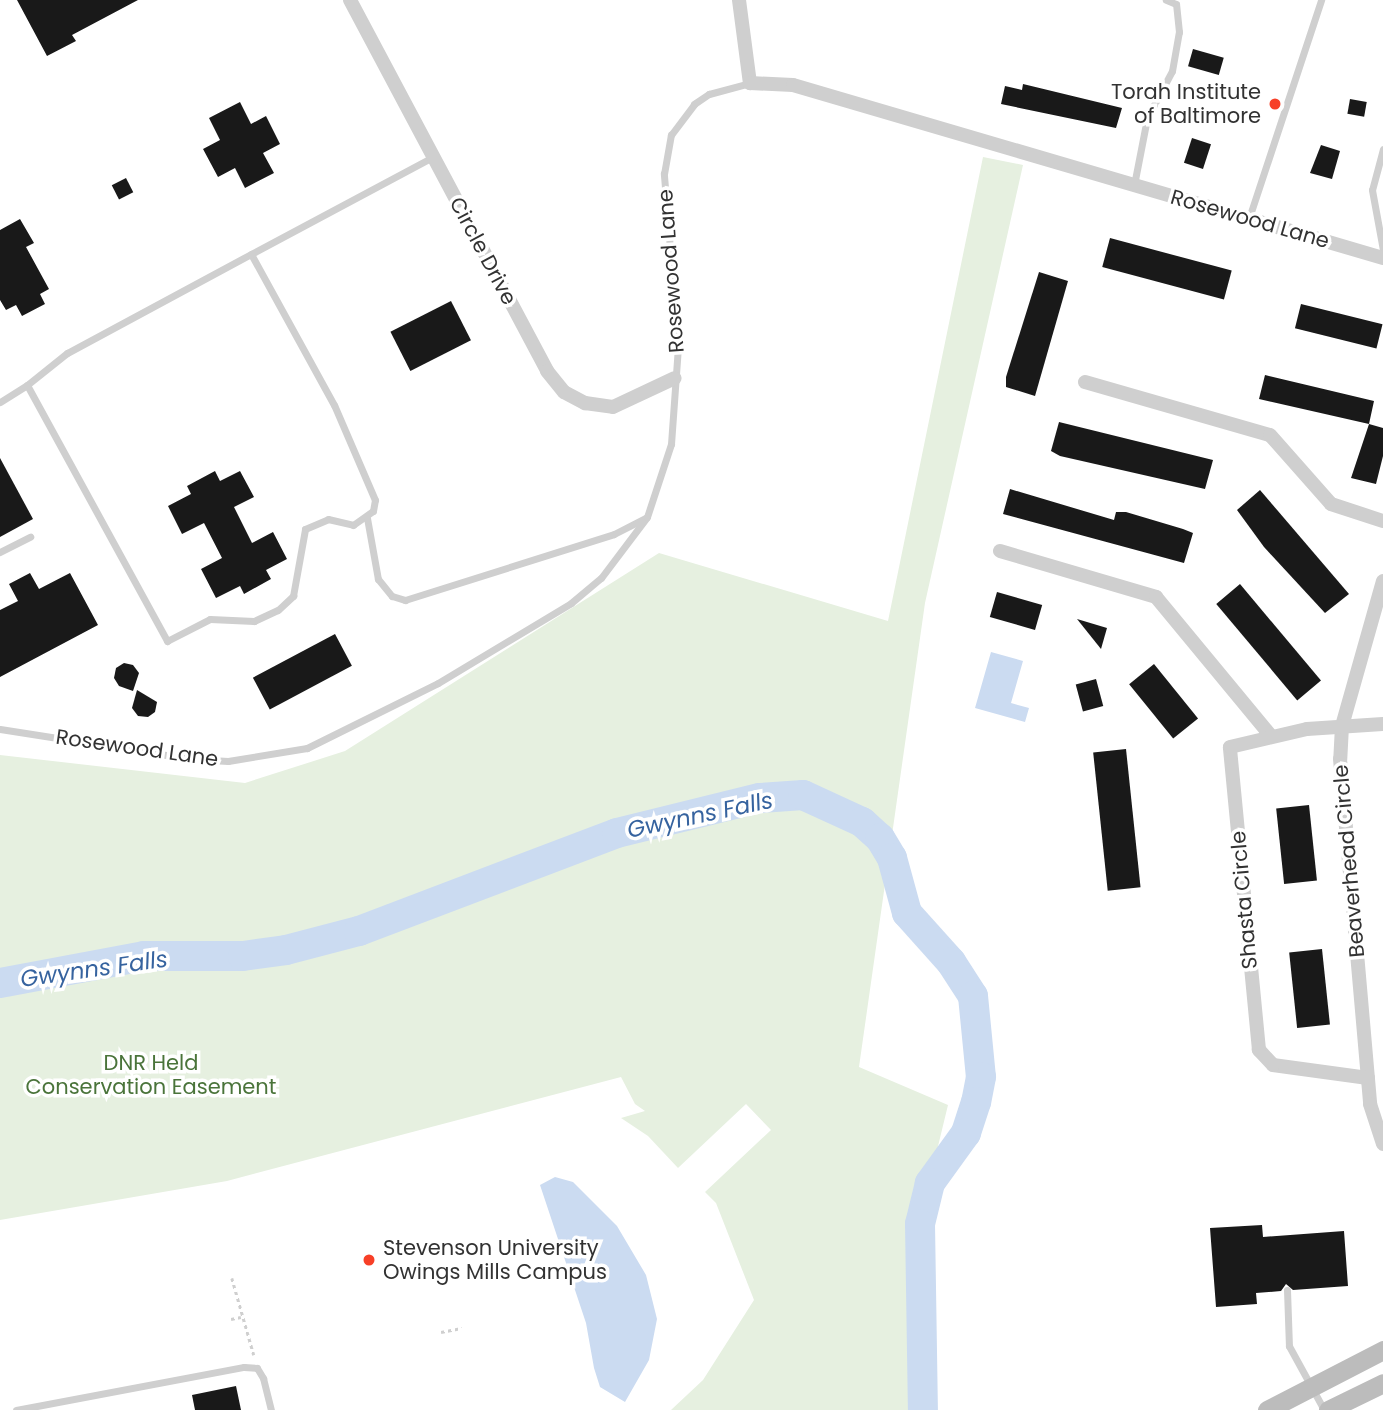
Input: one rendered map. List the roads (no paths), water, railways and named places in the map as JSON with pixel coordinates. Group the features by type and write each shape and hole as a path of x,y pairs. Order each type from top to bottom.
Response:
{"main road":[{"path":"1267,1410 1383,1350"},
{"path":"1326,1410 1383,1383"}],"street":[{"name":"Circle Drive","path":"350,0 547,371 564,392 585,403 613,407 675,378"},
{"path":"739,0 750,83"},
{"name":"Rosewood Lane","path":"750,83 793,85 1383,258"},
{"path":"1085,382 1270,435 1331,504 1383,521"},
{"path":"1000,551 1156,597 1271,736"},
{"name":"Beaverhead Circle","path":"1383,582 1342,726 1341,788 1368,1078 1375,1127 1383,1144"},
{"name":"Shasta Circle","path":"1368,1078 1273,1065 1255,1039 1230,747 1271,736 1342,726 1383,724"},
{"path":"1367,1062 1383,1061"}],"lane":[{"path":"1134,185 1147,118 1172,71 1179,32 1176,4 1166,0"},
{"path":"1249,219 1321,0"},
{"name":"Rosewood Lane","path":"0,729 192,759 239,760 307,748 438,684 570,603 601,578 647,517 671,444 677,306 667,224 667,152 671,135 694,104 728,86 750,83"},
{"path":"1383,149 1372,190 1383,250"},
{"path":"0,391 4,400 67,353 433,157"},
{"path":"251,254 297,330 376,500 367,518 378,579 392,596 405,600 614,534 647,517"},
{"path":"27,385 167,641 210,619 254,621 278,610 293,596 305,530 328,519 353,525 367,518"},
{"path":"0,552 30,537"},
{"path":"1287,1290 1289,1346 1326,1410"},
{"path":"16,1410 257,1368 271,1410"}],"water":[{"path":"991,652 1023,661 1011,703 1029,708 1025,722 975,708"},
{"path":"555,1177 573,1182 617,1226 646,1275 657,1319 649,1360 625,1402 600,1387 594,1368 586,1323 540,1185"}],"waterway":[{"name":"Gwynns Falls","path":"0,983 144,956 243,956 286,950 359,931 617,833 760,798 803,795 862,822 880,838 892,858 907,913 951,962 973,996 981,1077 976,1102 966,1133 930,1183 920,1224 923,1410"}],"place":[{"name":"Torah Institute of Baltimore","path":"1275,104"},
{"name":"Stevenson University Owings Mills Campus","path":"369,1260"}],"park label":[{"name":"DNR Held Conservation Easement","path":"151,1075"}]}
